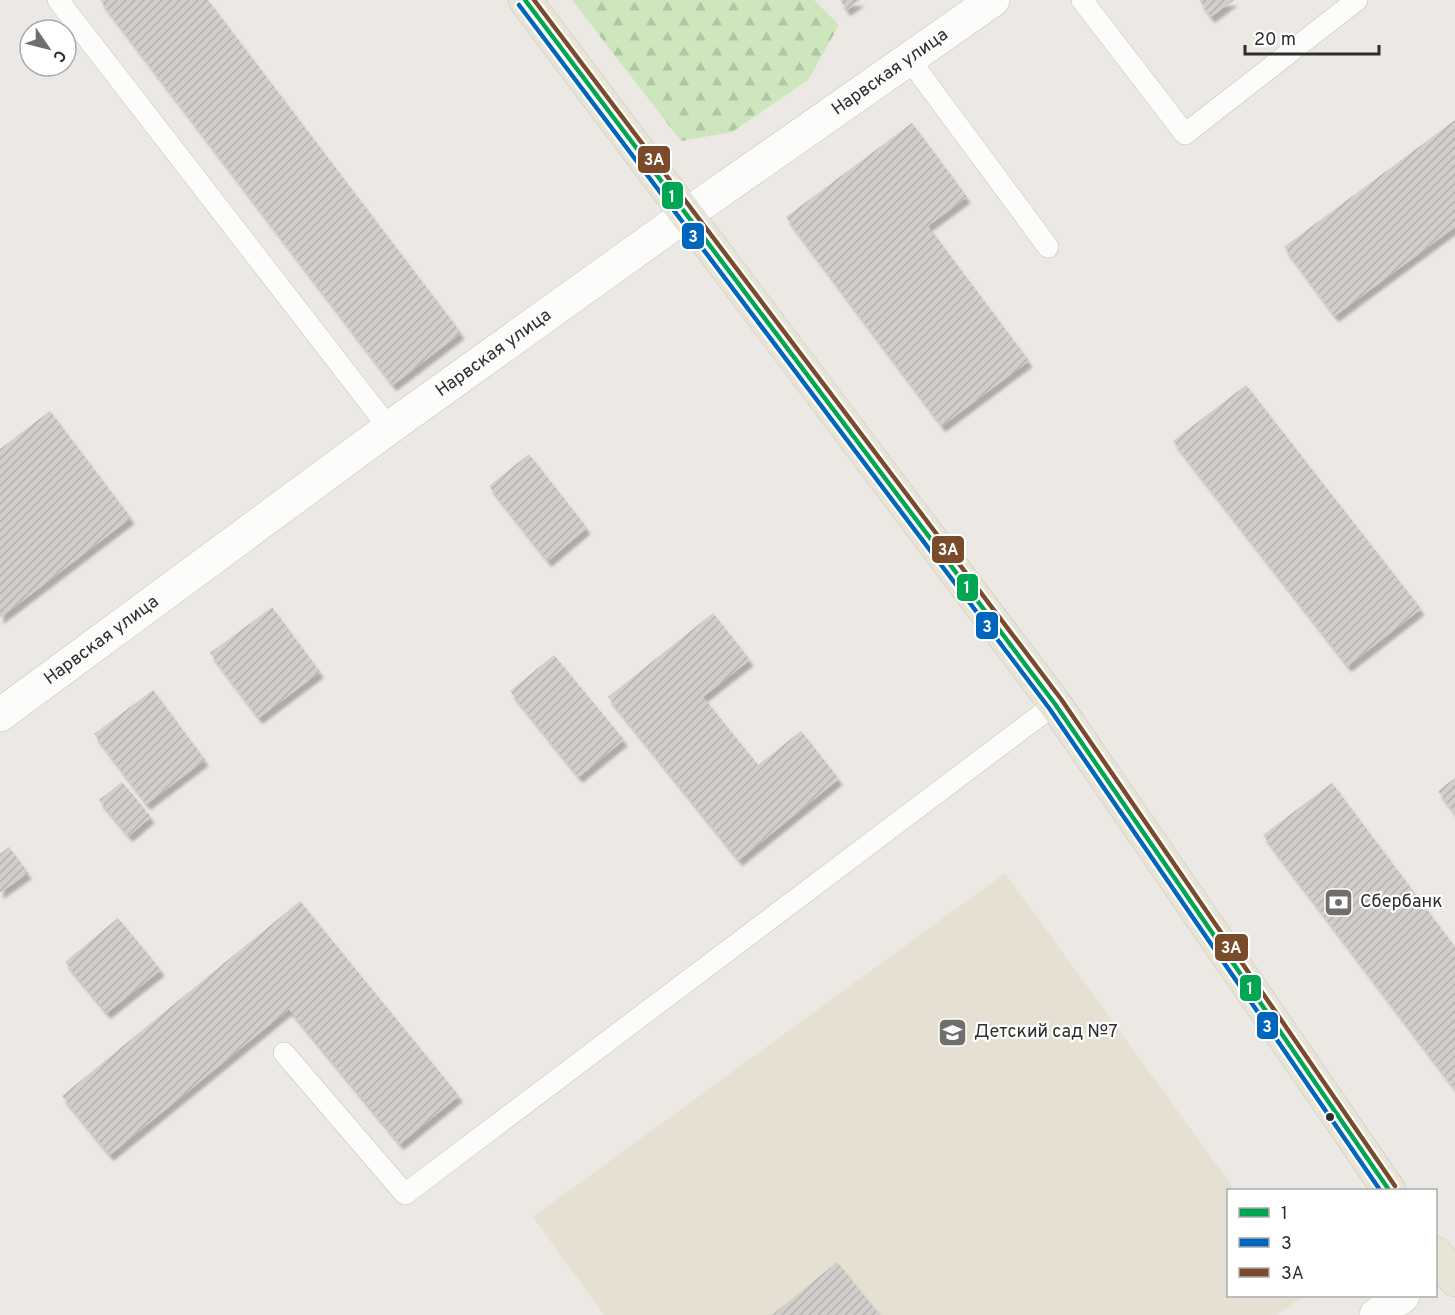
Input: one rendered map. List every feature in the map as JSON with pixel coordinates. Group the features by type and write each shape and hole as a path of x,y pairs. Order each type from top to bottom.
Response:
{"main road":[{"path":"525,0 1055,704 1388,1189"}],"street":[{"name":"Нарвская улица","path":"0,715 389,428 686,215 993,0"},
{"path":"1376,1315 1402,1297"}],"lane":[{"path":"58,0 389,428"},
{"path":"1082,0 1185,134 1358,0"},
{"path":"909,59 1048,247"},
{"path":"284,1053 405,1194 1055,704"}],"shaded area":[{"name":"Детский сад №7","path":"1005,873 1234,1189 1227,1189 1227,1297 1302,1297 1276,1315 604,1315 533,1217"}],"green space":[{"path":"572,0 814,0 839,25 808,80 732,132 681,141"}],"building":[{"path":"100,0 208,0 461,333 393,385"},
{"path":"840,0 861,0 847,10"},
{"path":"1199,0 1234,0 1211,17"},
{"path":"1455,120 1455,227 1335,316 1284,247"},
{"path":"912,123 967,197 928,226 1029,361 942,426 786,217"},
{"path":"1246,385 1421,609 1348,666 1173,441"},
{"path":"50,411 131,518 0,618 0,449"},
{"path":"529,454 587,528 548,561 489,486"},
{"path":"272,607 320,672 259,718 210,653"},
{"path":"713,613 750,660 703,697 758,765 801,731 839,779 739,860 608,697"},
{"path":"554,655 624,740 579,777 510,691"},
{"path":"153,690 205,760 147,804 94,734"},
{"path":"1455,778 1455,813 1438,791"},
{"path":"122,782 151,817 129,836 99,800"},
{"path":"1332,783 1455,947 1455,1089 1263,835"},
{"path":"9,847 28,873 0,893 0,854"},
{"path":"300,901 459,1096 400,1144 289,1009 110,1155 62,1096"},
{"path":"118,918 161,970 107,1013 65,962"},
{"path":"837,1262 880,1315 772,1315"}],"transit line":[{"name":"1","path":"525,0 1055,704 1388,1189"},
{"name":"3А","path":"534,0 1061,699 1395,1186"},
{"name":"3","path":"519,5 1049,708 1379,1189"}],"place":[{"name":"Сбербанк","path":"1339,902"},
{"name":"Детский сад №7","path":"953,1032"}]}
